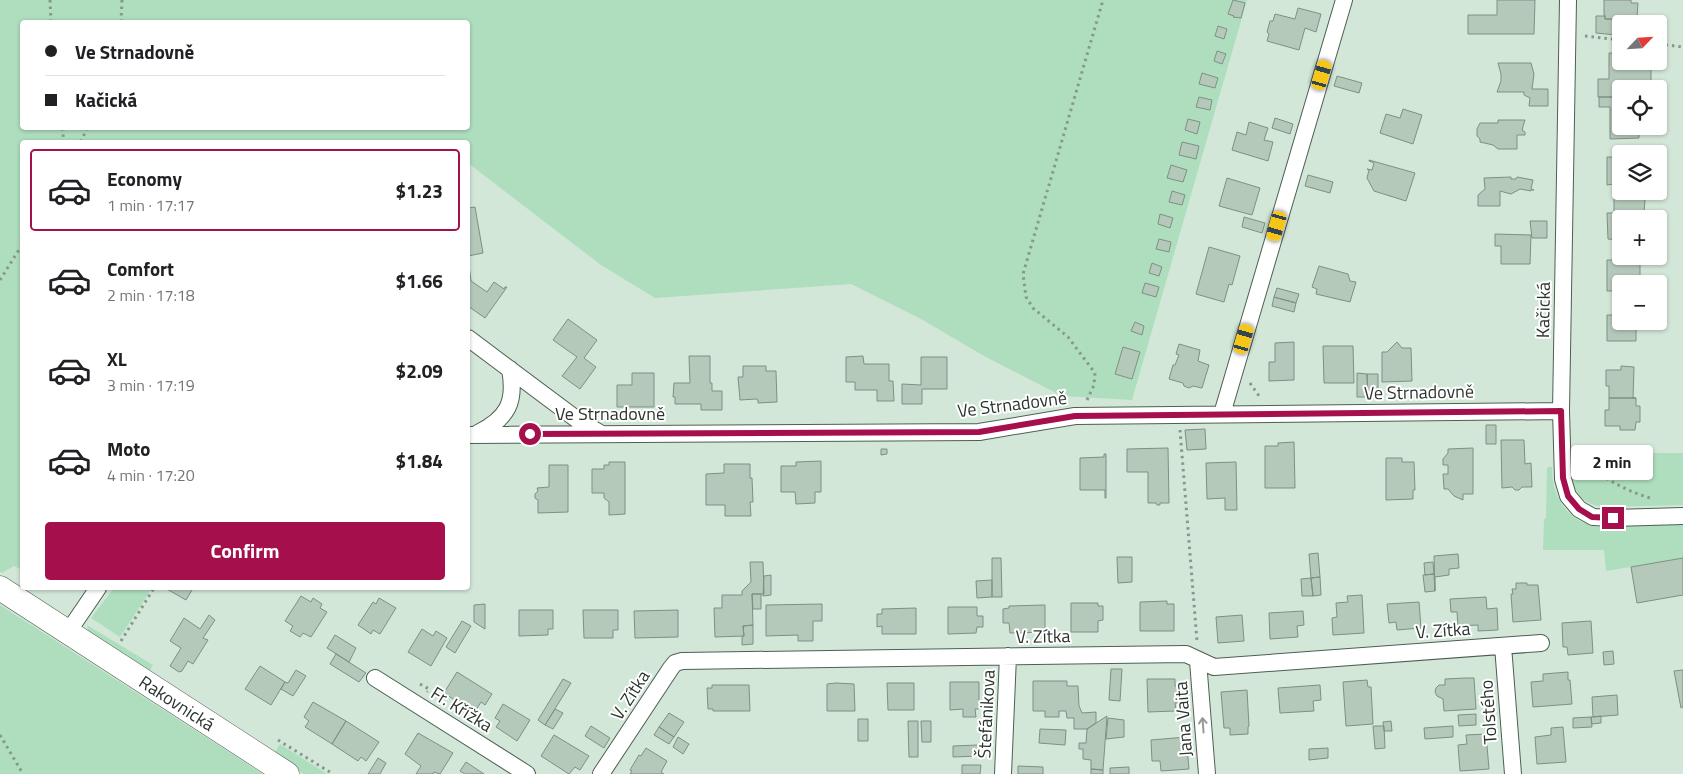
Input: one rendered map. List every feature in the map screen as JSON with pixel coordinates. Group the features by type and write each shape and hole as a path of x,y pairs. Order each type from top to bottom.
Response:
{"main road":[{"name":"Rakovnická","path":"0,588 287,774"}],"street":[{"path":"1222,414 1344,0"},
{"name":"Kačická","path":"1568,0 1561,411 1563,478 1568,496 1579,509 1592,517 1683,516"},
{"path":"470,339 579,421 600,434"},
{"path":"471,435 490,427 501,419 508,409 512,397 513,383 510,369"},
{"name":"Ve Strnadovně","path":"471,435 979,432 1075,416 1561,411"},
{"path":"68,632 97,590"},
{"name":"V. Zítka","path":"601,774 675,663 692,661 1186,654 1214,667 1541,643"},
{"name":"Tolstého","path":"1503,646 1513,774"},
{"name":"Štefánikova","path":"1003,774 1008,656"},
{"name":"Jana Vaita","path":"1198,661 1207,774"},
{"name":"Fr. Křížka","path":"375,678 527,774"}],"path":[{"path":"50,0 51,20"},
{"path":"121,20 122,0"},
{"path":"1092,403 1085,404 1094,385 1095,373 1068,337 1034,308 1026,298 1023,274 1103,0"},
{"path":"1577,35 1612,39"},
{"path":"1668,45 1683,47"},
{"path":"0,280 20,248"},
{"path":"1249,381 1256,393 1264,399"},
{"path":"1179,415 1198,661"},
{"path":"1573,454 1607,480 1656,500"},
{"path":"114,636 122,641 153,590"},
{"path":"0,735 23,774"}],"green space":[{"path":"0,0 1247,0 1132,400 1062,396 984,356 921,319 851,284 655,298 601,265 470,165 470,140 20,140 20,569 14,566 2,573 0,572"},
{"path":"1576,453 1683,453 1683,505 1603,507 1594,505 1586,501 1576,491 1572,477 1571,460 1577,460"},
{"path":"1547,467 1552,467 1558,498 1570,514 1578,520 1599,527 1683,524 1683,558 1606,571 1604,550 1543,550"},
{"path":"112,590 151,590 120,637 91,618"},
{"path":"0,605 263,774 0,774"},
{"path":"87,625 153,665 147,676 88,634"},
{"path":"280,744 327,774 304,774 273,755"}],"building":[{"path":"1233,0 1245,3 1241,18 1228,14"},
{"path":"1497,0 1535,0 1534,34 1468,34 1468,15 1497,15"},
{"path":"1604,0 1631,0 1631,3 1638,3 1637,15 1612,15 1612,19 1605,19"},
{"path":"1298,8 1321,14 1316,32 1305,28 1299,50 1267,41 1270,21 1273,21 1275,14 1295,19"},
{"path":"1596,16 1605,16 1605,19 1612,19 1612,35 1596,33"},
{"path":"1218,26 1227,29 1224,39 1215,36"},
{"path":"1217,51 1226,54 1222,64 1214,61"},
{"path":"1609,53 1612,53 1612,70 1651,70 1651,80 1612,80 1612,97 1598,97 1598,79 1609,79"},
{"path":"1498,63 1531,63 1534,74 1532,89 1548,89 1548,106 1529,106 1530,98 1524,95 1524,92 1497,92 1501,81"},
{"path":"1202,73 1218,78 1215,88 1199,84"},
{"path":"1337,76 1362,83 1359,93 1334,86"},
{"path":"1199,97 1212,100 1210,110 1196,107"},
{"path":"1599,97 1612,97 1612,135 1639,135 1639,138 1610,139 1610,107 1599,107"},
{"path":"1403,109 1422,115 1413,144 1380,133 1386,114 1400,118"},
{"path":"1275,118 1293,124 1290,134 1272,128"},
{"path":"1188,119 1200,122 1197,134 1185,130"},
{"path":"1498,120 1525,120 1522,130 1525,132 1525,135 1517,135 1517,149 1498,149 1493,145 1480,142 1477,136 1477,129 1480,123 1498,123"},
{"path":"1249,122 1268,128 1264,140 1273,142 1268,161 1232,150 1237,132 1246,135"},
{"path":"1182,142 1199,146 1196,159 1179,155"},
{"path":"1607,157 1612,157 1612,184 1607,185"},
{"path":"1369,160 1415,173 1406,201 1374,191 1367,178 1369,170 1367,169 1372,170 1374,163"},
{"path":"1171,165 1187,170 1183,182 1167,178"},
{"path":"1308,175 1333,182 1330,193 1305,186"},
{"path":"1511,177 1511,179 1516,179 1517,177 1533,180 1531,189 1534,190 1520,189 1511,194 1500,191 1500,206 1478,206 1478,195 1485,189 1484,178"},
{"path":"1227,178 1260,188 1252,215 1219,206"},
{"path":"1172,191 1185,195 1182,205 1169,202"},
{"path":"1614,200 1645,200 1644,210 1614,210"},
{"path":"475,207 483,253 470,256 470,208"},
{"path":"1607,213 1612,213 1612,239 1608,239"},
{"path":"1160,214 1173,218 1170,228 1158,224"},
{"path":"1244,217 1265,223 1262,233 1242,227"},
{"path":"1530,221 1547,221 1547,238 1532,238"},
{"path":"1495,234 1531,235 1530,264 1501,264 1501,246 1495,246"},
{"path":"1159,239 1171,242 1169,252 1156,249"},
{"path":"1209,247 1240,256 1232,285 1229,284 1224,302 1196,294"},
{"path":"1607,260 1612,260 1612,265 1640,265 1640,275 1612,275 1612,291 1607,291"},
{"path":"1152,263 1162,267 1159,276 1149,273"},
{"path":"1319,266 1348,274 1350,281 1356,282 1350,302 1316,294 1317,289 1312,287"},
{"path":"470,273 471,281 487,292 494,282 504,289 507,287 485,318 470,307"},
{"path":"1145,283 1159,287 1156,297 1142,293"},
{"path":"1277,288 1299,294 1296,303 1274,297"},
{"path":"1274,297 1296,303 1294,312 1272,306"},
{"path":"1607,315 1612,315 1612,330 1636,330 1636,341 1607,341"},
{"path":"568,319 597,340 584,358 596,367 580,389 562,376 577,357 553,340"},
{"path":"1135,322 1144,326 1142,335 1131,331"},
{"path":"1294,342 1294,380 1269,381 1269,362 1275,362 1275,343"},
{"path":"1397,342 1402,348 1411,348 1412,381 1382,382 1382,352 1387,352"},
{"path":"1179,344 1200,350 1198,361 1209,365 1202,388 1193,386 1189,388 1184,386 1183,383 1169,379 1173,365 1175,365 1179,355 1176,354"},
{"path":"1323,346 1353,346 1354,383 1324,383"},
{"path":"1123,347 1140,352 1132,379 1115,374"},
{"path":"689,356 710,356 710,383 712,383 712,391 722,391 722,410 701,410 701,404 675,404 675,397 673,397 674,383 690,383"},
{"path":"863,356 864,364 889,364 889,381 893,381 894,401 877,401 877,390 855,390 855,382 846,382 846,357"},
{"path":"921,357 947,357 947,389 922,389 922,404 902,404 902,384 921,385"},
{"path":"743,366 766,366 766,371 776,371 777,402 758,403 756,399 740,400 738,377 743,377"},
{"path":"1621,366 1634,367 1633,398 1609,398 1609,386 1606,386 1606,370 1621,370"},
{"path":"632,373 654,373 654,407 617,407 617,385 632,385"},
{"path":"1357,373 1367,374 1368,397 1357,397"},
{"path":"1367,374 1378,374 1378,397 1368,397"},
{"path":"1609,398 1636,398 1636,406 1640,406 1640,422 1636,422 1635,430 1620,430 1620,426 1605,426 1605,410 1609,410"},
{"path":"1486,425 1496,425 1496,444 1486,444"},
{"path":"1205,429 1206,449 1187,450 1185,430"},
{"path":"1501,440 1524,440 1525,464 1531,463 1532,487 1522,487 1519,490 1515,490 1512,487 1502,488"},
{"path":"1294,442 1295,488 1265,488 1265,446 1278,446 1278,443"},
{"path":"1168,448 1169,503 1157,505 1156,503 1148,503 1148,472 1127,472 1127,449"},
{"path":"1473,448 1473,494 1463,494 1463,500 1454,496 1448,489 1444,489 1443,474 1448,474 1448,465 1443,465 1443,459 1448,453 1448,449"},
{"path":"881,449 887,449 887,454 881,455"},
{"path":"1104,454 1106,454 1106,498 1105,490 1080,490 1080,458 1104,457"},
{"path":"1386,458 1402,458 1402,462 1414,462 1415,490 1413,490 1413,499 1386,500"},
{"path":"821,461 821,492 815,492 815,503 796,504 795,492 781,492 781,466 796,466 796,462"},
{"path":"609,462 625,462 625,514 609,515 609,502 604,498 604,493 592,493 592,469 604,469 604,465 609,465"},
{"path":"1236,462 1237,510 1225,510 1225,498 1207,499 1206,463"},
{"path":"724,464 750,464 753,502 750,502 751,516 725,516 725,505 706,505 706,474 724,473"},
{"path":"549,465 568,465 568,512 538,513 538,500 535,498 535,494 538,491 537,488 549,487"},
{"path":"1318,553 1320,577 1311,578 1309,554"},
{"path":"1458,554 1459,568 1449,569 1449,575 1435,577 1435,591 1434,556"},
{"path":"1117,557 1132,557 1132,582 1118,583"},
{"path":"992,558 1001,558 1002,597 992,597"},
{"path":"1683,558 1683,595 1637,603 1631,567"},
{"path":"750,562 763,562 764,594 752,594 753,625 743,626 744,636 715,637 714,608 722,608 722,595 742,595 742,591 751,582"},
{"path":"1433,562 1434,574 1425,575 1424,563"},
{"path":"1434,574 1435,591 1425,592 1423,575"},
{"path":"771,575 771,595 763,596 764,576"},
{"path":"1320,577 1321,595 1313,596 1311,578"},
{"path":"1311,578 1313,596 1302,596 1301,579"},
{"path":"992,580 992,597 977,598 976,581"},
{"path":"1516,583 1538,585 1541,620 1513,622 1511,594 1513,594 1512,589 1516,589"},
{"path":"168,590 192,590 186,600"},
{"path":"752,594 761,594 761,609 753,609"},
{"path":"1362,595 1364,633 1333,635 1332,618 1337,617 1336,603 1348,602 1347,596"},
{"path":"301,596 311,602 313,598 322,604 320,608 327,612 311,637 303,633 300,637 290,631 293,626 285,621"},
{"path":"1486,597 1487,609 1497,608 1498,630 1478,631 1478,625 1458,626 1457,612 1451,612 1450,599"},
{"path":"379,598 396,608 380,634 373,630 371,634 358,625 373,602 376,604"},
{"path":"1167,601 1167,604 1174,604 1174,631 1140,631 1140,602"},
{"path":"1419,602 1421,628 1397,630 1396,622 1389,623 1387,604"},
{"path":"1071,603 1098,603 1098,606 1103,606 1103,620 1098,621 1098,632 1071,632"},
{"path":"485,604 485,629 474,622 474,605"},
{"path":"822,604 822,621 813,621 813,641 798,641 798,635 766,636 766,605"},
{"path":"1045,605 1045,632 1010,633 1009,623 1003,623 1003,609 1009,608 1009,606"},
{"path":"948,607 977,607 977,616 983,616 983,627 977,627 976,633 948,634"},
{"path":"916,608 916,634 882,634 882,626 877,627 877,614 882,614 882,609"},
{"path":"519,610 553,610 553,629 548,629 548,635 519,636"},
{"path":"583,610 618,610 618,630 613,630 613,638 584,638"},
{"path":"678,610 678,637 635,638 634,611"},
{"path":"1303,611 1304,625 1297,626 1298,637 1270,639 1269,613"},
{"path":"209,615 215,620 203,638 208,640 193,664 188,661 182,671 179,672 170,666 181,648 170,641 184,618 200,629"},
{"path":"1242,615 1244,641 1218,643 1216,617"},
{"path":"462,621 471,626 455,653 446,647"},
{"path":"1591,621 1593,653 1568,655 1567,647 1563,647 1562,623"},
{"path":"753,625 753,644 742,645 742,637 744,636 743,626"},
{"path":"422,629 433,636 436,631 447,638 431,666 408,652"},
{"path":"335,635 356,648 349,662 327,648"},
{"path":"1613,651 1614,664 1604,665 1603,652"},
{"path":"336,654 366,673 359,682 330,664"},
{"path":"260,666 285,682 271,705 245,689"},
{"path":"1111,669 1122,669 1120,701 1109,700"},
{"path":"296,670 306,676 293,696 281,689 285,682 288,683"},
{"path":"1683,670 1683,707 1681,708 1674,671"},
{"path":"457,672 492,694 485,705 481,702 474,713 444,693"},
{"path":"1568,672 1572,704 1533,707 1531,682 1543,681 1543,674"},
{"path":"1474,678 1476,709 1444,711 1443,699 1437,696 1436,688 1439,685 1445,685 1445,679"},
{"path":"563,679 571,683 545,725 538,720"},
{"path":"1147,679 1175,679 1175,686 1181,686 1181,703 1175,703 1176,711 1148,712"},
{"path":"1367,680 1368,687 1371,687 1373,724 1346,726 1343,682"},
{"path":"1033,681 1067,681 1067,686 1078,686 1079,706 1082,713 1096,712 1096,723 1087,729 1074,729 1074,718 1067,718 1066,711 1059,711 1059,717 1045,717 1045,711 1033,711"},
{"path":"950,682 979,682 979,709 975,709 976,717 963,717 963,709 950,710"},
{"path":"887,683 914,683 914,710 888,710"},
{"path":"827,684 854,684 855,711 827,711"},
{"path":"712,685 749,685 750,711 713,711 713,709 708,709 707,688 712,688"},
{"path":"1320,685 1321,700 1313,701 1314,711 1280,713 1278,688"},
{"path":"1247,690 1248,734 1230,735 1230,728 1224,728 1221,692"},
{"path":"1617,695 1618,715 1593,717 1592,697"},
{"path":"313,702 346,721 332,744 305,727 309,721 304,717"},
{"path":"503,704 530,720 517,741 496,727 500,721 495,718"},
{"path":"555,709 563,713 553,729 545,725"},
{"path":"669,713 684,722 674,737 659,727"},
{"path":"1476,714 1476,725 1459,726 1458,715"},
{"path":"1107,716 1103,770 1091,769 1091,760 1083,759 1083,749 1079,749 1079,743 1086,743 1087,729"},
{"path":"1601,716 1601,723 1592,724 1591,717"},
{"path":"1591,717 1592,727 1573,728 1573,718"},
{"path":"1108,718 1124,720 1124,737 1106,739"},
{"path":"858,719 868,719 868,741 858,741"},
{"path":"346,721 379,742 366,761 361,757 358,761 332,744"},
{"path":"908,721 918,721 918,757 909,757"},
{"path":"921,721 931,721 931,742 922,742"},
{"path":"1391,721 1392,731 1384,731 1383,722"},
{"path":"591,726 610,738 604,748 585,736"},
{"path":"1373,726 1384,726 1385,748 1375,749"},
{"path":"1453,726 1453,737 1425,739 1424,728"},
{"path":"659,727 674,737 669,744 654,735"},
{"path":"1563,727 1566,762 1537,764 1535,737 1551,735 1551,728"},
{"path":"1040,729 1066,730 1065,745 1039,743"},
{"path":"418,733 453,753 440,774 434,772 433,774 416,774 421,766 405,754"},
{"path":"1486,734 1489,769 1460,771 1458,745 1467,744 1466,735"},
{"path":"554,735 589,756 580,770 575,767 569,774 541,756"},
{"path":"678,737 689,744 683,754 673,747"},
{"path":"1186,737 1189,769 1161,771 1160,761 1152,761 1151,740"},
{"path":"978,745 979,756 953,757 953,746"},
{"path":"646,748 667,761 661,772 664,774 630,774 632,771 630,770 639,755 641,756"},
{"path":"1328,748 1328,758 1309,760 1309,749"},
{"path":"378,758 386,763 380,774 368,774"},
{"path":"466,762 484,774 465,774 460,771"},
{"path":"962,765 981,765 980,774 962,774"},
{"path":"1018,766 1043,767 1043,774 1018,774"},
{"path":"1129,767 1129,774 1110,774 1110,768"},
{"path":"1091,769 1103,770 1103,774 1091,774"}],"route":[{"path":"530,434 979,432 1075,416 1561,411 1563,478 1568,496 1579,509 1592,517 1613,518"}]}
